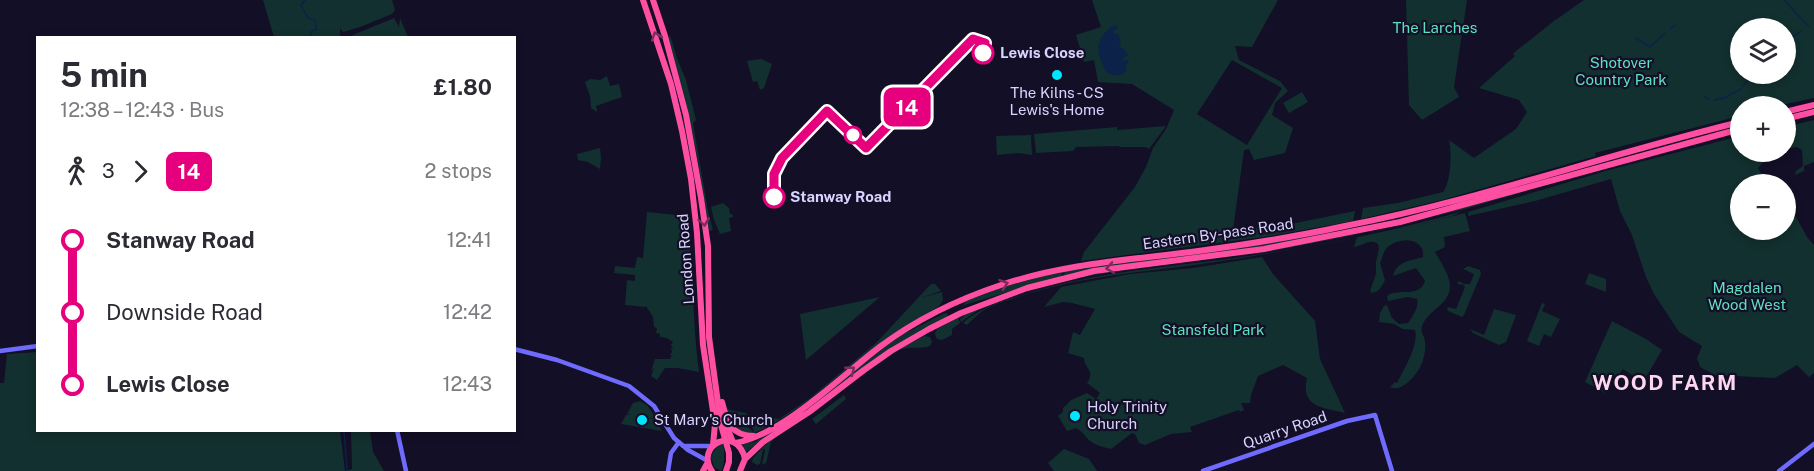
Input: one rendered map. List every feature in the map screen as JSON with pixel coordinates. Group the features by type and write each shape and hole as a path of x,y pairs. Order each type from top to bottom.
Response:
{"highway":[{"path":"643,0 671,72"},
{"path":"653,0 671,72"},
{"name":"London Road","path":"671,72 686,115 708,246 709,337 722,410"},
{"name":"London Road","path":"671,72 693,199 698,241 702,334 715,424 708,462 703,471"},
{"path":"1796,109 1814,105"},
{"path":"1796,116 1814,112"},
{"name":"Eastern By-pass Road","path":"734,442 752,440 761,435 805,406 904,330 962,300 1023,278 1079,265 1252,243 1346,226 1461,199 1619,153 1730,125"},
{"name":"Eastern By-pass Road","path":"745,459 763,442 809,412 891,351 970,309 1027,288 1094,271 1264,249 1390,224 1730,132"},
{"path":"722,410 735,432 745,436 761,435"},
{"path":"722,410 734,442 742,450 745,459 740,471"},
{"path":"722,410 729,457 726,471"},
{"path":"712,446 725,440 734,442"},
{"path":"708,462 712,471"}],"street":[{"path":"0,351 36,346"},
{"path":"516,349 557,360 633,388 651,403 671,435 688,450 708,462"},
{"name":"Quarry Road","path":"1203,471 1347,421 1375,415 1392,471"},
{"path":"397,432 406,471"},
{"path":"668,471 671,453 681,444 712,446"},
{"path":"1779,471 1814,444"}],"green space":[{"path":"263,0 392,0 395,10 392,14 360,27 343,32 340,28 340,36 274,36"},
{"path":"1092,0 1278,0 1252,47 1235,46 1239,60 1280,81 1288,91 1275,103 1272,115 1293,128 1285,153 1254,160 1249,149 1244,150 1233,230 1269,225 1272,221 1286,225 1355,211 1353,221 1264,237 1081,261 1084,252 1135,187 1174,110 1132,84 1098,82 1094,60 1084,62 1076,35 1101,27","holes":["1232,60 1282,88 1247,145 1197,114"]},
{"name":"The Larches","path":"1406,0 1467,0 1454,87 1459,97 1422,120 1409,105"},
{"name":"Shotover Country Park","path":"1584,0 1814,0 1814,98 1796,102 1796,96 1730,96 1730,119 1595,153 1596,156 1442,200 1361,219 1363,208 1398,203 1443,192 1448,181 1450,167 1449,140 1474,158 1516,129 1527,112 1519,100 1479,88 1515,56 1513,54"},
{"path":"394,18 399,27 400,18 408,36 350,36"},
{"path":"670,35 686,80 696,120 693,123 713,230 709,231 698,161 669,39"},
{"path":"761,59 772,64 764,88 760,90 757,81 753,82 747,61"},
{"path":"607,76 610,86 619,84 622,97 596,106 597,112 591,108 585,82 590,79 600,80"},
{"path":"1302,92 1308,102 1289,113 1283,103"},
{"path":"1814,120 1814,162 1804,166 1804,171 1796,175 1796,171 1803,166 1802,150 1796,147 1796,124"},
{"path":"1166,126 1149,149 1118,146 1076,147 1073,151 1036,153 1034,134 1117,127 1117,130"},
{"path":"1031,135 1032,155 1019,153 997,155 996,136"},
{"name":"Magdalen Wood West","path":"1730,139 1730,162 1763,162 1758,168 1761,174 1730,174 1730,240 1796,240 1796,217 1814,245 1814,373 1809,377 1797,365 1775,378 1715,375 1700,367 1697,358 1702,346 1679,332 1654,294 1632,235 1620,211 1611,179 1535,201 1468,216 1468,212 1609,170"},
{"path":"600,148 600,169 588,162 578,160 577,154"},
{"path":"1577,176 1465,209 1344,237 1266,252 1120,270 1069,280 1027,291 981,308 961,322 960,319 968,312 982,306 1032,289 1066,279 1108,271 1251,253 1342,237 1444,213"},
{"path":"723,203 729,208 733,217 729,218 731,231 720,234 711,207"},
{"path":"1463,211 1407,228 1465,213 1470,231 1444,237 1445,247 1435,252 1448,277 1449,292 1447,298 1426,319 1422,327 1425,347 1418,370 1407,383 1399,388 1390,387 1395,382 1397,383 1410,357 1415,343 1415,330 1379,322 1380,313 1387,305 1392,318 1399,324 1408,323 1412,317 1417,299 1408,297 1388,301 1387,296 1397,292 1418,290 1422,286 1425,281 1416,268 1393,276 1401,264 1423,257 1422,249 1413,241 1408,240 1389,246 1380,263 1385,280 1378,290 1372,293 1370,291 1376,274 1378,244 1369,242 1354,247 1357,237"},
{"path":"647,212 686,216 699,372 665,368 657,380 651,376 655,359 670,359 674,356 670,355 671,347 674,350 671,345 673,342 656,333 657,328 654,327 653,317 646,306 625,305 627,280 635,281 635,275 614,273 615,266 635,268 637,257 643,258"},
{"path":"1333,231 1333,233 1277,244 1064,276 1065,273 1062,273 1062,276 961,306 965,304 964,302 1007,286 1073,268 1073,272 1074,268"},
{"path":"1306,247 1065,284 996,304 967,325 963,323 975,314 997,303 1049,287 1079,280"},
{"name":"Stansfeld Park","path":"1262,257 1273,274 1315,321 1320,359 1345,413 1315,404 1307,395 1307,378 1283,365 1258,376 1250,403 1241,403 1244,410 1190,427 1192,432 1171,434 1145,445 1139,443 1135,434 1132,433 1111,449 1092,442 1076,428 1067,431 1058,416 1063,412 1063,408 1071,400 1087,393 1096,399 1100,393 1087,383 1090,372 1084,358 1068,353 1073,332 1080,335 1095,309 1063,302 1044,307 1061,287 1130,274 1193,268"},
{"path":"1468,266 1480,270 1481,274 1462,317 1447,309 1448,307 1456,309 1465,287 1457,284 1459,281 1470,284 1474,274 1463,269"},
{"path":"1589,273 1606,279 1606,292 1585,284"},
{"path":"931,284 935,284 941,291 920,298 942,292 943,300 939,306 878,346 808,401 781,419 752,434 735,428 747,426 753,432 750,424 753,416 779,419 810,398 876,343"},
{"path":"880,297 806,360 800,314"},
{"path":"1542,303 1545,304 1542,311 1560,319 1551,337 1544,334 1539,346 1527,341"},
{"path":"1494,309 1516,315 1506,342 1499,345 1473,333 1470,329 1484,335"},
{"path":"945,313 948,314 947,317 766,436 746,452 742,443 755,442 900,336"},
{"path":"958,318 960,323 952,329 952,335 942,340 937,339 935,334 937,329"},
{"path":"1612,321 1662,350 1643,382 1623,369 1605,393 1585,382"},
{"path":"924,336 930,337 932,342 930,346 897,351 812,414 776,437 771,442 766,463 762,465 765,450 763,449 760,464 752,462 771,439 892,353"},
{"path":"36,352 36,432 340,432 345,471 0,471 0,383 4,383 7,354"},
{"path":"844,395 846,399 816,424 812,419"},
{"path":"640,401 647,405 656,418 647,418 656,419 662,431 621,424 626,415 632,415 627,414 633,403"},
{"path":"726,408 746,413 749,418 748,423 734,427"},
{"path":"351,432 370,432 373,452 384,471 345,471 352,469"},
{"path":"723,444 724,458 721,471 714,467 711,457 716,448"},
{"path":"1064,449 1089,459 1097,471 1054,471 1048,463"}],"water":[{"path":"1117,25 1117,29 1113,31 1114,34 1118,34 1120,38 1121,44 1118,46 1128,55 1123,60 1129,62 1126,72 1119,75 1107,73 1100,59 1098,47 1102,36"}],"waterway":[{"path":"305,0 301,5 308,18 315,20 317,29 312,31 311,36"},
{"path":"1784,0 1809,27"},
{"path":"1670,29 1675,25"},
{"path":"1796,35 1801,31"},
{"path":"1636,38 1650,47 1665,33"},
{"path":"1714,100 1724,98 1741,89"},
{"path":"1705,97 1709,99"},
{"path":"344,432 347,471"}],"bus line":[{"name":"14","path":"774,197 774,174 782,158 827,111 866,148 973,39 985,43 983,53"}],"place":[{"name":"Lewis Close","path":"983,53"},
{"name":"The Kilns - CS Lewis's Home","path":"1057,75"},
{"name":"Stanway Road","path":"774,197"},
{"name":"Holy Trinity Church","path":"1075,416"},
{"name":"St Mary's Church","path":"642,420"}],"district":[{"name":"WOOD FARM","path":"1665,383"}]}
